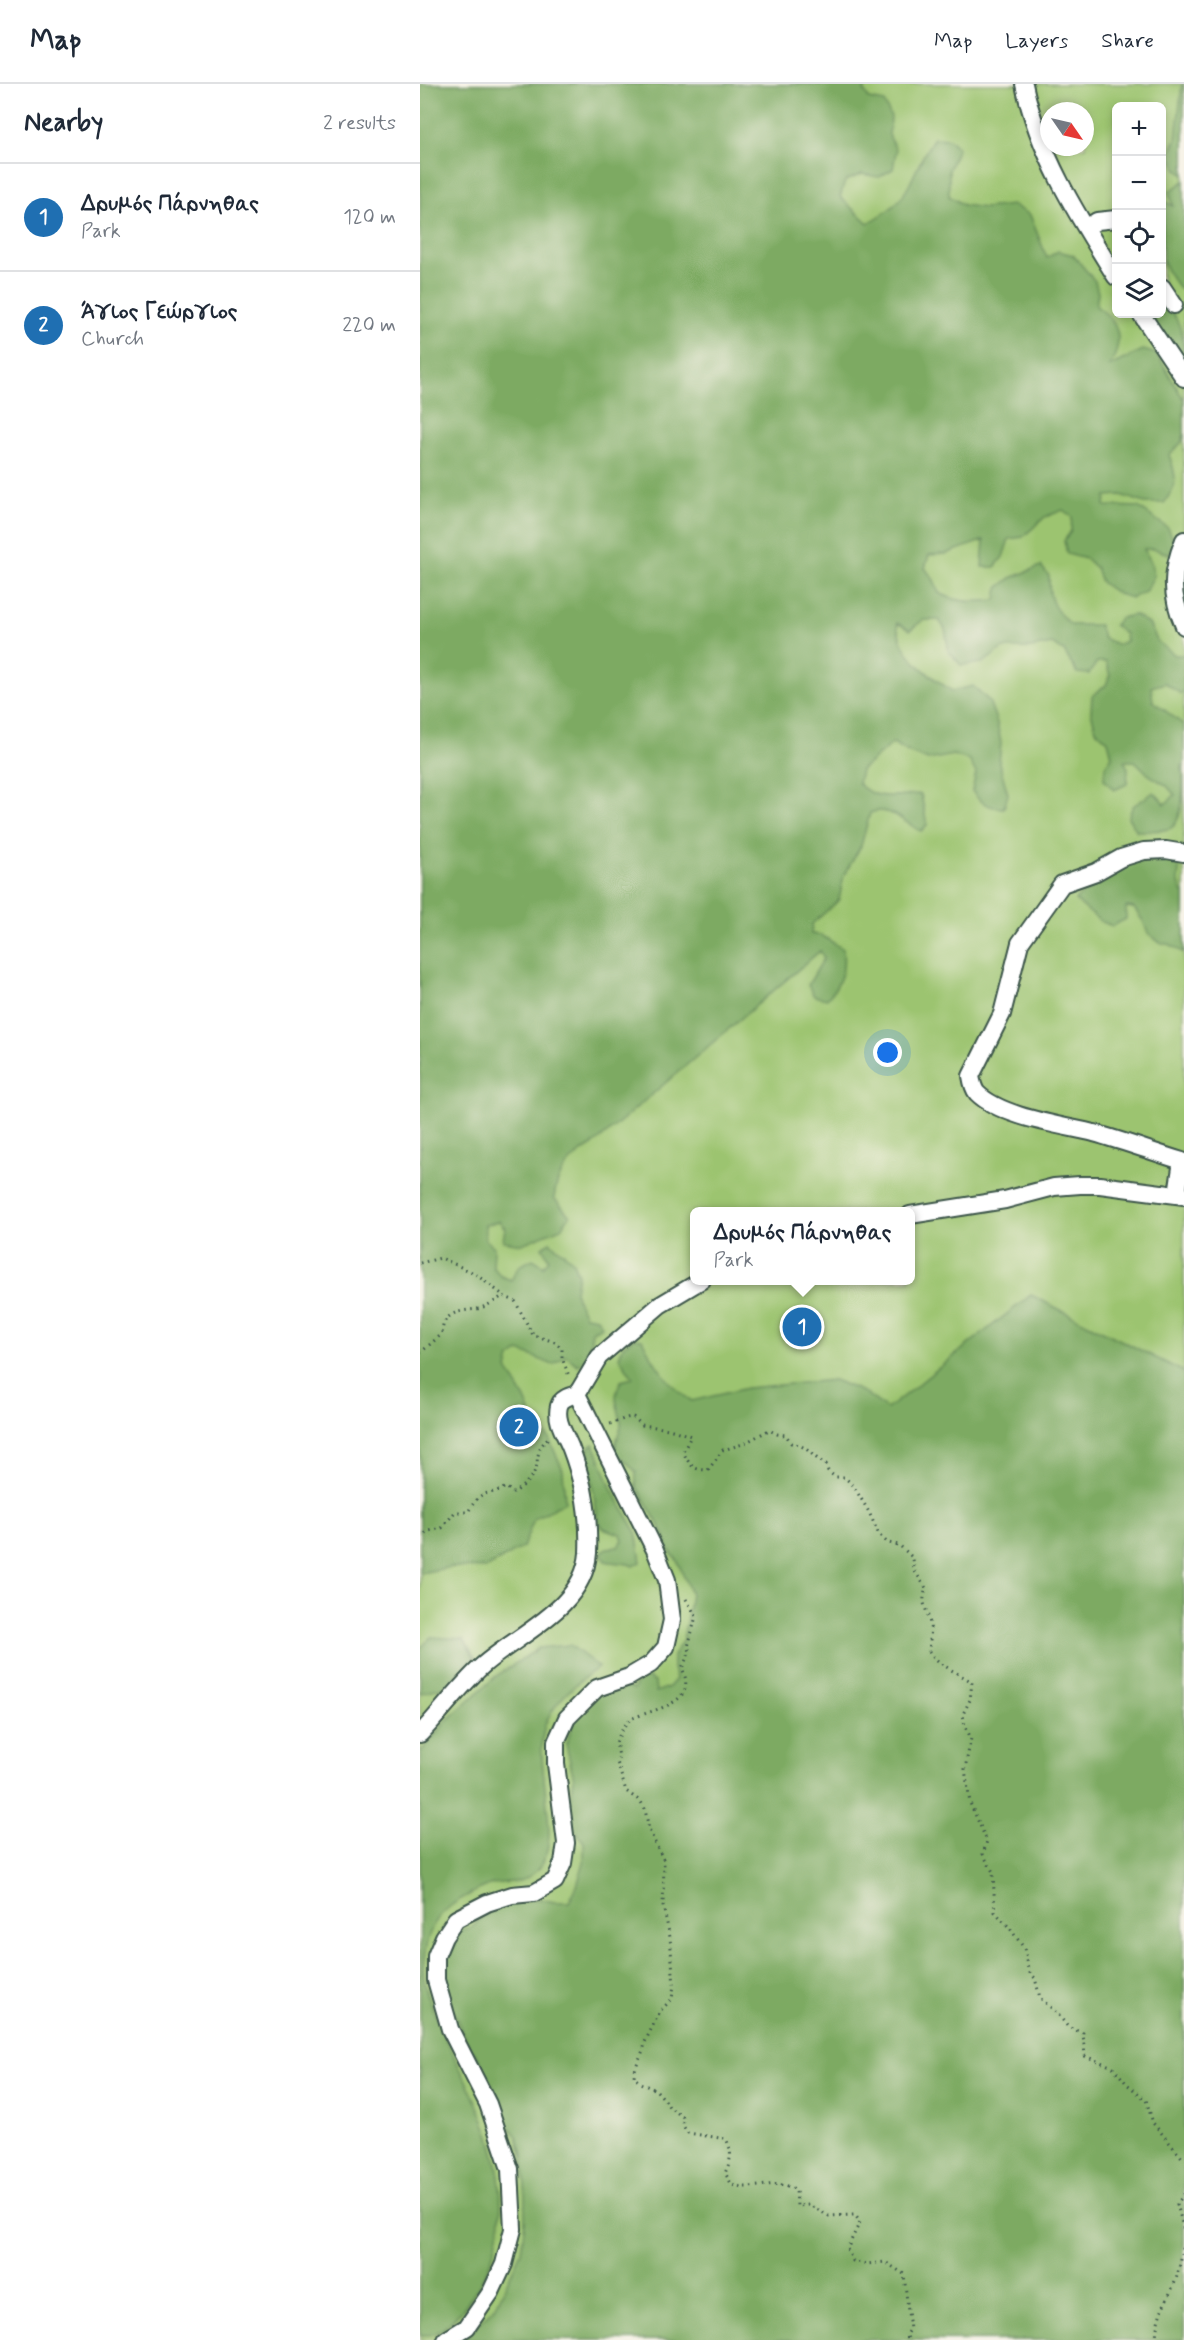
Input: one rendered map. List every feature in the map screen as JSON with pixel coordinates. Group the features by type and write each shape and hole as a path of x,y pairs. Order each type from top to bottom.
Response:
{"street":[{"path":"1024,84 1038,134 1086,228 1112,270"},
{"path":"1086,228 1097,221 1112,219"},
{"path":"1166,294 1174,305"},
{"path":"1144,318 1184,378"},
{"path":"1184,540 1175,561 1173,576 1174,596 1184,626"},
{"path":"915,1214 1005,1200 1054,1187 1100,1185 1180,1195 1182,1161 1102,1136 1009,1111 977,1093 971,1076 1002,1014 1020,943 1062,884 1096,872 1121,858 1144,851 1166,850 1184,853"},
{"path":"420,1734 482,1666 567,1600 582,1580 588,1554 587,1517 583,1489 571,1449 559,1420 559,1404 565,1398 577,1394 599,1357 660,1305 695,1285"},
{"path":"446,2340 467,2327 491,2292 504,2264 513,2229 510,2169 488,2104 450,2029 436,1980 436,1956 444,1937 456,1919 487,1903 512,1895 534,1893 555,1881 563,1863 566,1843 556,1764 556,1742 567,1718 597,1688 651,1664 666,1647 672,1620 667,1580 656,1550 577,1394"}],"path":[{"path":"420,1263 441,1258 474,1273 503,1296 515,1301 533,1335 555,1342 562,1350 562,1358 577,1394"},
{"path":"420,1353 442,1334 442,1329 454,1311 478,1309 503,1296"},
{"path":"593,1427 633,1417 642,1425 669,1429 691,1436 683,1452 691,1467 698,1470 708,1470 723,1450 743,1444 760,1432 769,1430 786,1435 791,1443 800,1444 813,1452 818,1460 826,1464 828,1471 835,1477 844,1477 853,1485 879,1535 888,1543 899,1545 913,1558 914,1570 926,1588 922,1600 928,1615 931,1634 929,1651 952,1672 972,1682 970,1700 963,1714 965,1727 971,1738 965,1769 970,1803 987,1841 983,1854 993,1872 995,1912 1010,1927 1024,1948 1030,1973 1035,1978 1040,1998 1058,2013 1068,2027 1083,2033 1085,2056 1113,2067 1127,2084 1146,2100 1153,2123 1184,2160"},
{"path":"420,1537 429,1531 442,1528 455,1512 468,1512 481,1494 496,1492 506,1487 513,1493 524,1486 534,1471 541,1444 548,1437 562,1430"},
{"path":"667,1580 674,1580 696,1616 688,1647 690,1651 682,1668 687,1678 686,1687 675,1701 656,1711 631,1719 616,1743 619,1756 617,1762 626,1791 641,1802 645,1809 649,1830 664,1861 663,1906 670,1937 674,1985 672,2000 660,2011 634,2067 634,2077 640,2083 656,2090 669,2107 683,2117 683,2126 688,2133 726,2139 732,2160 725,2173 732,2185 744,2189 765,2184 788,2185 796,2190 797,2206 809,2205 829,2216 855,2215 860,2222 847,2248 853,2261 867,2264 885,2262 904,2274 905,2301 910,2330 907,2334 908,2340"},
{"path":"1184,2194 1178,2204 1184,2230"},
{"path":"1156,2340 1156,2326 1162,2304 1174,2283 1182,2261 1184,2240"}],"green space":[{"path":"420,84 1184,84 1184,2340 420,2340"},
{"path":"420,84 867,84 864,91 869,99 884,102 891,117 889,135 896,150 893,169 879,177 862,174 845,181 840,197 868,223 900,200 934,138 949,139 958,148 949,169 949,196 963,205 984,208 1013,205 1030,215 1047,258 1058,251 1073,255 1095,281 1098,293 1096,306 1115,325 1118,340 1110,366 1143,350 1157,354 1184,400 1184,435 1181,443 1169,455 1175,480 1164,503 1145,503 1121,495 1106,496 1105,506 1138,507 1168,528 1175,543 1169,554 1154,549 1144,549 1151,562 1154,576 1145,592 1132,598 1118,594 1101,582 1096,568 1086,559 1067,554 1064,541 1071,531 1072,517 1063,510 1045,517 1023,537 1009,539 1003,557 995,567 982,567 984,540 946,554 929,555 925,568 934,580 939,593 953,599 974,601 996,600 998,588 1011,578 1041,566 1049,576 1053,604 1071,625 1099,625 1103,638 1118,645 1126,641 1125,634 1114,625 1120,618 1135,615 1149,624 1158,642 1175,655 1184,655 1184,692 1181,694 1165,683 1151,687 1153,701 1184,725 1184,764 1181,809 1175,824 1163,830 1137,831 1128,818 1133,806 1154,792 1165,804 1175,795 1135,761 1124,761 1128,768 1127,784 1114,790 1104,779 1105,767 1112,756 1108,741 1096,730 1091,712 1092,696 1106,685 1110,676 1106,662 1097,662 1089,674 1077,673 1064,651 1052,644 1031,648 1003,648 983,663 961,665 949,652 945,629 939,620 923,620 910,630 897,623 903,645 924,671 952,691 973,686 989,701 1001,743 999,763 1008,794 1004,808 986,804 972,791 976,773 969,760 953,755 928,760 893,743 861,770 858,783 864,789 879,795 921,794 927,825 921,831 890,813 877,811 870,813 861,846 844,875 839,900 812,924 811,934 821,935 843,949 841,976 836,988 827,999 814,996 808,985 824,958 820,951 566,1166 558,1180 554,1198 570,1216 561,1228 522,1244 503,1241 505,1228 499,1221 485,1225 485,1239 494,1247 493,1267 501,1276 511,1280 519,1266 533,1259 544,1266 549,1259 542,1247 550,1242 572,1260 578,1274 575,1291 578,1302 585,1316 597,1318 602,1326 592,1331 588,1359 578,1365 566,1356 553,1365 520,1351 510,1358 507,1369 525,1399 533,1419 548,1437 563,1470 565,1502 534,1519 523,1547 486,1568 451,1567 420,1573"},
{"path":"1182,84 1184,84 1184,175 1177,169 1169,154 1176,139"},
{"path":"1184,181 1184,288 1179,288 1166,268 1166,202 1173,206 1169,192"},
{"path":"1166,306 1175,316 1181,330 1184,361 1159,334 1154,318 1166,318"},
{"path":"1161,857 1175,858 1180,865 1178,878 1181,891 1184,893 1184,953 1171,945 1159,942 1148,933 1134,908 1126,907 1126,919 1112,926 1100,921 1075,900 1128,865"},
{"path":"1031,1295 1184,1372 1184,2340 463,2340 496,2306 521,2252 525,2221 525,2187 523,2156 517,2136 501,2119 494,2090 479,2060 465,2040 449,2000 445,1973 449,1945 459,1931 472,1927 484,1914 502,1905 521,1900 542,1899 569,1902 577,1886 584,1862 584,1842 572,1828 570,1804 574,1779 566,1744 574,1720 593,1696 620,1684 634,1690 637,1681 647,1677 655,1682 656,1692 669,1687 676,1679 673,1656 683,1640 691,1594 677,1560 668,1549 663,1532 636,1486 636,1472 626,1461 616,1455 621,1423 616,1393 621,1381 633,1378 619,1357 623,1346 634,1338 642,1339 663,1374 692,1401 747,1388 834,1380 865,1393 887,1409"},
{"path":"594,1444 612,1490 636,1531 641,1562 634,1566 605,1561 601,1553 607,1548 618,1547 623,1540 621,1534 603,1528 598,1520 588,1457 589,1446"},
{"path":"431,1637 464,1639 475,1658 448,1686 420,1693 420,1649"},
{"path":"570,1645 599,1667 577,1683 558,1703 548,1718 543,1735 542,1755 549,1821 544,1859 535,1872 524,1879 490,1885 452,1905 438,1918 426,1946 423,1967 427,1992 450,2049 485,2123 497,2167 501,2212 493,2255 472,2296 445,2327 434,2334 420,2335 420,1753 447,1720 496,1676 539,1648"}],"building":[{"path":"524,1415 533,1428 515,1440 506,1426"}],"place":[{"name":"Δρυμός Πάρνηθας","path":"802,1327"},
{"name":"Άγιος Γεώργιος","path":"519,1427"}]}
